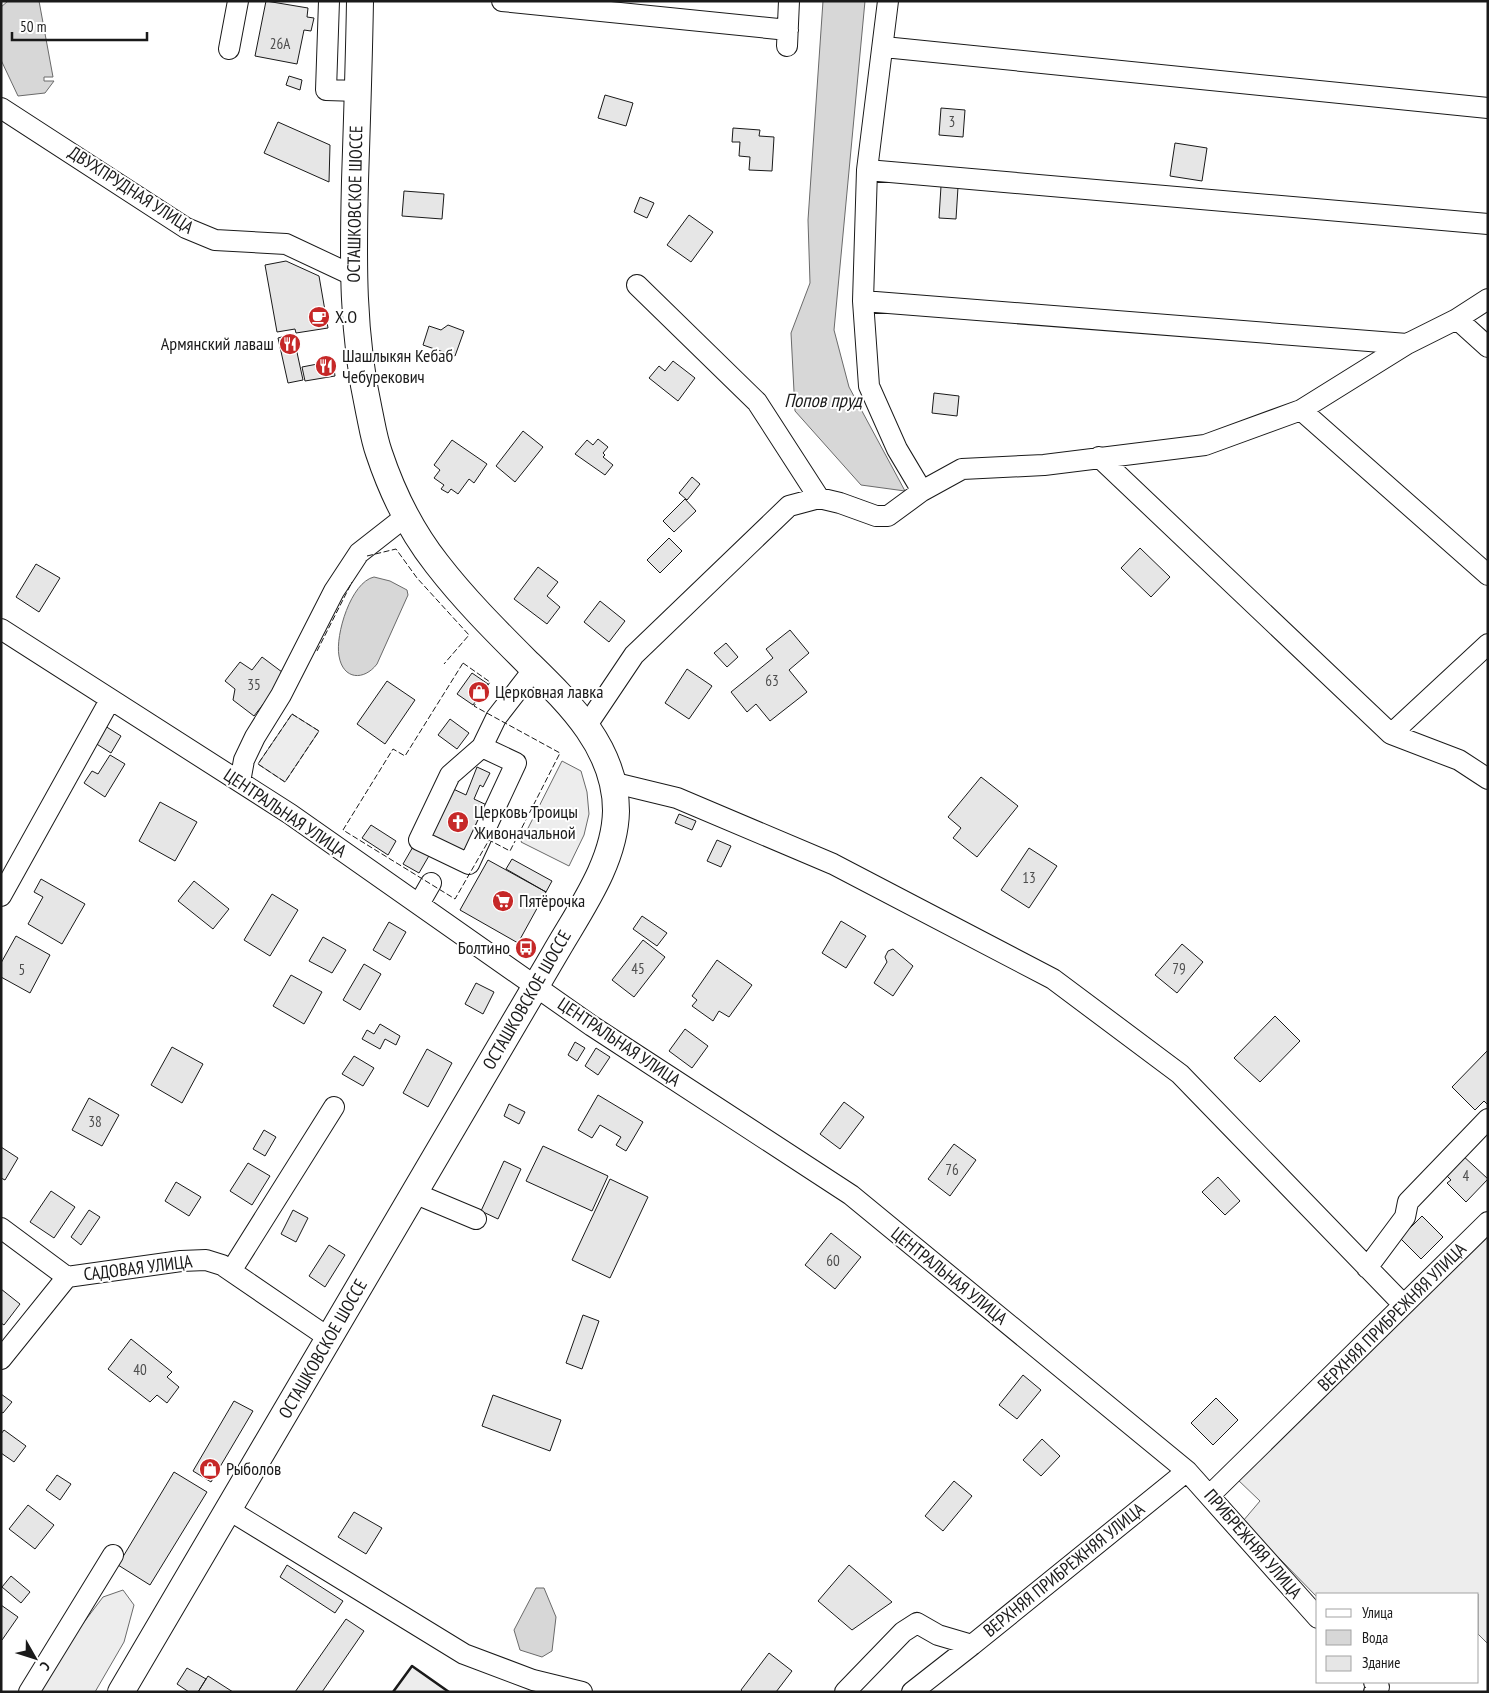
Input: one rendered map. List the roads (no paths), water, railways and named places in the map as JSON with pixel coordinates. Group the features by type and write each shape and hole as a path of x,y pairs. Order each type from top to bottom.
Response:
{"main road":[{"name":"ОСТАШКОВСКОЕ ШОССЕ","path":"121,1692 591,890 606,859 613,836 616,810 611,782 602,752 587,725 562,695 473,606 436,563 405,517 378,451 362,382 352,275 360,1"}],"street":[{"path":"229,49 238,1"},
{"path":"329,1 326,90 358,91"},
{"path":"502,1 787,38 789,1"},
{"path":"888,1 868,170 863,301 869,386 897,450 922,491"},
{"path":"884,47 1488,108"},
{"name":"ДВУХПРУДНАЯ УЛИЦА","path":"1,108 186,228 215,240 286,244 352,275"},
{"path":"868,170 1488,224"},
{"path":"637,285 757,402 819,498"},
{"path":"587,725 634,655 789,506 819,498 840,502 876,516 888,516 922,491 962,469 1044,466 1099,457 1205,446 1301,410 1407,344 1457,319 1488,299"},
{"path":"863,301 1407,344"},
{"path":"1457,319 1488,347"},
{"path":"1301,410 1488,575"},
{"path":"1099,457 1391,734 1459,760 1488,779"},
{"path":"240,782 244,760 255,736 280,695 334,591 359,553 405,517"},
{"name":"ЦЕНТРАЛЬНАЯ УЛИЦА","path":"1,629 240,782 536,985 592,1026 851,1195 1187,1471"},
{"path":"1391,734 1488,644"},
{"path":"482,747 516,763 469,864 419,840 450,775 482,747 496,718 534,669"},
{"path":"1,896 110,700"},
{"path":"611,782 677,798 833,864 1053,979 1180,1074 1396,1298"},
{"path":"419,904 430,883"},
{"path":"231,1271 334,1107"},
{"path":"1366,1268 1405,1217 1408,1202 1488,1119"},
{"path":"414,1193 476,1219"},
{"name":"ВЕРХНЯЯ ПРИБРЕЖНЯЯ УЛИЦА","path":"1210,1495 1488,1222"},
{"name":"САДОВАЯ УЛИЦА","path":"1,1228 67,1277 181,1261 206,1260 222,1265 329,1338"},
{"path":"1,1359 67,1277"},
{"name":"ПРИБРЕЖНЯЯ УЛИЦА","path":"1187,1471 1316,1616"},
{"name":"ВЕРХНЯЯ ПРИБРЕЖНЯЯ УЛИЦА","path":"846,1692 904,1632 916,1623 938,1635 972,1645 1187,1471"},
{"path":"229,1510 270,1543 464,1654 532,1686 582,1692"},
{"path":"29,1692 113,1555"},
{"path":"912,1692 972,1645"}],"water":[{"path":"8,1 39,1 53,77 44,77 44,81 54,81 45,93 18,96 1,60 1,7"},
{"name":"Попов пруд","path":"823,1 865,1 834,330 849,387 905,491 861,485 795,411 791,333 810,283 808,220"},
{"path":"374,577 390,581 407,590 408,595 377,664 366,673 360,675 349,674 341,664 339,656 338,647 342,623 346,610 358,588"},
{"path":"536,1588 544,1588 556,1617 552,1651 542,1657 520,1650 514,1630"}],"place":[{"name":"X.O","path":"319,317"},
{"name":"Армянский лаваш","path":"290,344"},
{"name":"Шашлыкян Кебаб Чебурекович","path":"326,366"},
{"name":"Церковная лавка","path":"479,692"},
{"name":"Церковь Троицы Живоначальной","path":"458,822"},
{"name":"Пятёрочка","path":"503,901"},
{"name":"Болтино","path":"526,948"},
{"name":"Рыболов","path":"210,1469"}]}
